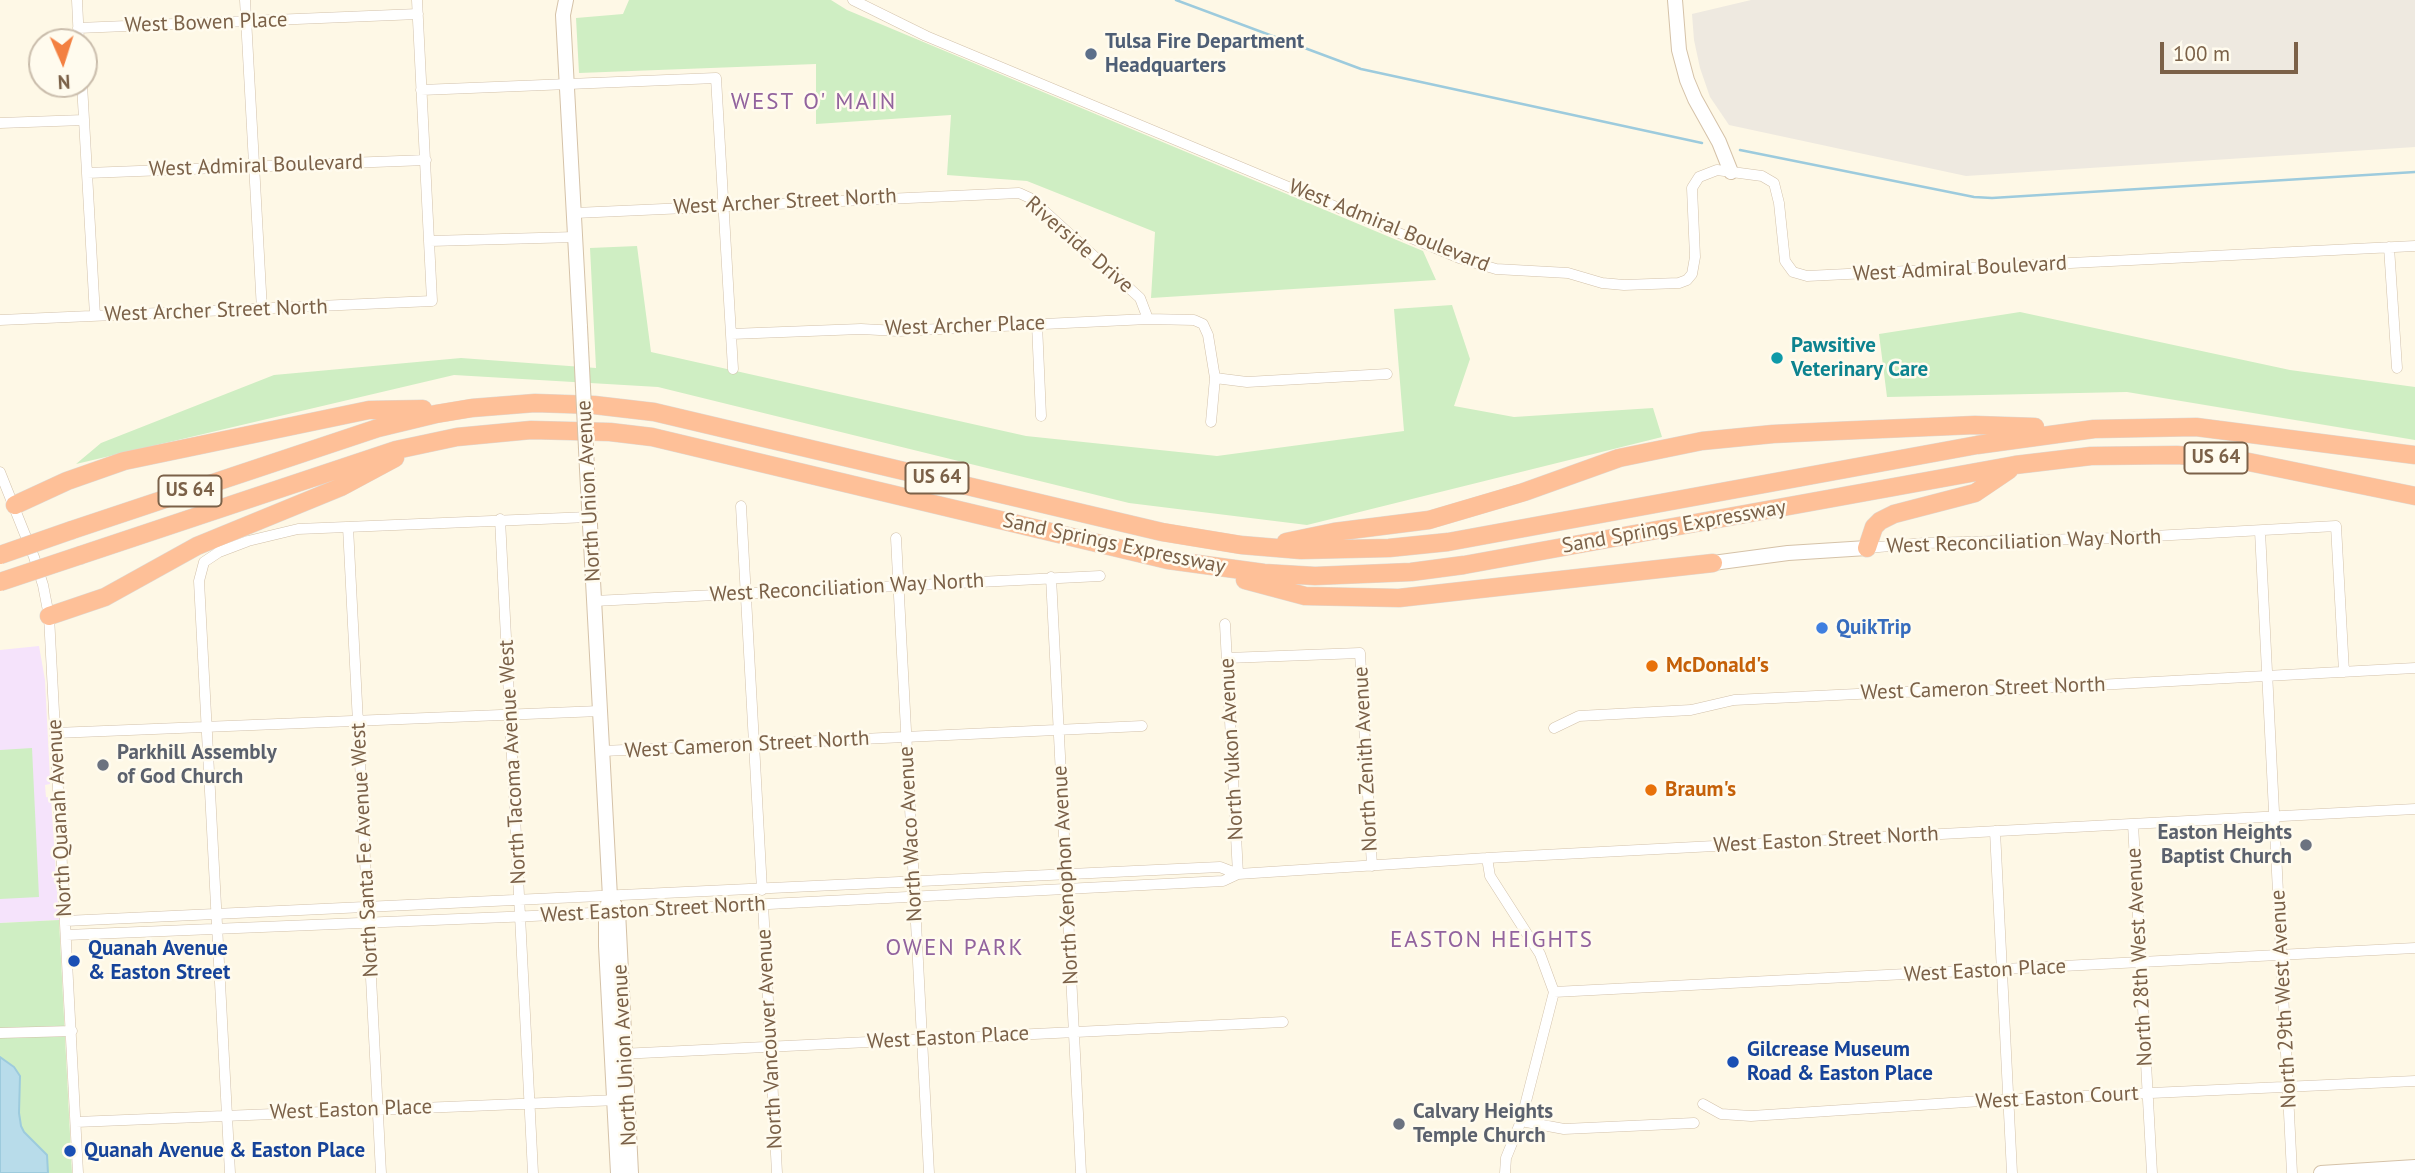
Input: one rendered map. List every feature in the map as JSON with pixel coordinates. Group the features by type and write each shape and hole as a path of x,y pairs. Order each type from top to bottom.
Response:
{"highway":[{"name":"Sand Springs Expressway","path":"0,555 378,428 472,408 561,403 654,412 1202,540 1334,551 1428,544 2013,439 2094,429 2196,427 2415,457"},
{"path":"15,505 67,481 124,461 199,445 369,410 472,408"},
{"path":"1263,547 1334,532 1429,520 1502,499 1608,461 1702,441 1773,433 1975,425 2094,429"},
{"name":"Sand Springs Expressway","path":"0,582 373,457 467,435 531,430 610,432 652,437 1168,560 1264,573 1315,576 1372,575 1464,565 2015,466 2091,456 2177,455 2262,464 2415,496"},
{"path":"49,616 105,597 197,546 341,487 425,443"},
{"path":"1867,548 1874,527 1880,521 1894,514 1975,493 2015,466"},
{"path":"1168,560 1305,596 1367,598 1451,594 1706,565"}],"street":[{"path":"77,0 78,27"},
{"path":"245,0 262,310"},
{"path":"417,0 430,241 576,237"},
{"name":"North Union Avenue","path":"566,0 563,15 618,1054 631,1173"},
{"name":"West Admiral Boulevard","path":"853,0 918,32 1459,258 1496,270 1568,273 1602,283 1624,285 1683,282 1690,278 1695,267 1692,188 1695,181 1704,174 1717,170 1762,176 1774,183 1786,261 1793,272 1807,276 2415,246"},
{"path":"1675,0 1679,50 1687,80 1719,142 1731,172"},
{"name":"West Bowen Place","path":"78,27 418,14"},
{"path":"421,90 716,78 733,369"},
{"path":"83,98 95,316"},
{"path":"0,123 84,120"},
{"name":"West Admiral Boulevard","path":"86,173 426,160"},
{"name":"West Archer Street North","path":"575,213 995,192"},
{"name":"Riverside Drive","path":"995,192 1018,193 1030,198 1140,298 1148,319"},
{"name":"West Archer Street North","path":"0,320 432,302 430,241"},
{"path":"2389,247 2397,368"},
{"name":"West Archer Place","path":"731,334 868,329 898,331 1186,318 1198,321 1208,332 1215,378"},
{"path":"1037,324 1041,416"},
{"path":"1211,422 1215,378 1247,382 1387,374"},
{"name":"North Quanah Avenue","path":"0,472 15,505 43,585 49,616 79,1173"},
{"path":"741,506 762,890"},
{"path":"230,1173 199,581 204,562 219,552 272,534 298,530 589,517"},
{"name":"North Tacoma Avenue West","path":"500,519 533,1173"},
{"name":"West Reconciliation Way North","path":"1706,565 1788,553 1926,543 2117,538 2336,526 2344,672"},
{"name":"North Santa Fe Avenue West","path":"348,527 381,1173"},
{"name":"North 29th West Avenue","path":"2260,531 2292,1173"},
{"name":"North Waco Avenue","path":"896,538 929,1173"},
{"name":"West Reconciliation Way North","path":"594,601 1100,576"},
{"name":"North Xenophon Avenue","path":"1051,577 1081,1173"},
{"name":"North Yukon Avenue","path":"1225,624 1238,874"},
{"name":"North Zenith Avenue","path":"1227,658 1360,653 1372,866"},
{"name":"West Cameron Street North","path":"1554,728 1579,716 1691,710 1734,700 2415,668"},
{"path":"55,733 600,710"},
{"name":"West Cameron Street North","path":"603,751 1142,726"},
{"name":"West Easton Street North","path":"65,921 520,901 611,906 778,904 1223,881 1238,874 1487,858 2415,809"},
{"name":"North 28th West Avenue","path":"2133,824 2152,1173"},
{"path":"1994,831 2012,1173"},
{"path":"1487,858 1490,876 1540,954 1555,992 1521,1121 1506,1158 1504,1173"},
{"name":"West Easton Street North","path":"66,935 520,916 762,890 1220,867 1238,874"},
{"name":"North Vancouver Avenue","path":"777,890 778,904"},
{"name":"North Vancouver Avenue","path":"749,891 750,905"},
{"name":"North Vancouver Avenue","path":"763,904 777,1173"},
{"name":"West Easton Place","path":"1555,992 2415,948"},
{"name":"West Easton Place","path":"618,1054 1283,1022"},
{"path":"0,1033 72,1031"},
{"name":"West Easton Court","path":"1703,1104 1721,1114 1751,1116 2008,1100 2415,1081"},
{"name":"North Union Avenue","path":"618,1173 621,1100"},
{"name":"West Easton Place","path":"76,1122 621,1100"},
{"path":"1521,1121 1564,1129 1694,1123"},
{"path":"2321,1173 2415,1167"}],"shaded area":[{"path":"1751,0 2415,0 2415,147 1966,176 1729,125 1710,97 1700,68 1692,14"},
{"path":"39,646 45,680 50,779 50,784 45,785 46,797 51,798 59,920 0,923 0,650"}],"green space":[{"path":"629,0 831,0 847,10 1423,251 1436,280 1151,298 1155,232 1027,181 947,175 951,115 816,124 816,64 579,73 576,18 623,14"},
{"path":"637,246 651,352 1026,436 1217,456 1404,431 1394,309 1452,305 1470,359 1454,406 1514,417 1653,408 1662,437 1307,525 1129,503 658,387 454,375 76,464 101,443 274,375 461,358 596,368 590,248"},
{"path":"2020,312 2290,370 2415,387 2415,440 2127,392 1887,397 1879,334"},
{"path":"32,748 39,897 0,899 0,750"},
{"path":"59,920 72,1173 0,1173 0,923"}],"water":[{"path":"0,1057 14,1067 20,1076 21,1126 47,1155 48,1173 0,1173"}],"waterway":[{"path":"1176,0 1361,69 1702,143"},
{"path":"1740,150 1974,197 1992,198 2415,172"}],"place":[{"name":"Tulsa Fire Department Headquarters","path":"1091,54"},
{"name":"Pawsitive Veterinary Care","path":"1777,358"},
{"name":"QuikTrip","path":"1822,628"},
{"name":"McDonald's","path":"1652,666"},
{"name":"Parkhill Assembly of God Church","path":"103,765"},
{"name":"Braum's","path":"1651,790"},
{"name":"Easton Heights Baptist Church","path":"2306,845"},
{"name":"Quanah Avenue & Easton Street","path":"74,961"},
{"name":"Gilcrease Museum Road & Easton Place","path":"1733,1062"},
{"name":"Calvary Heights Temple Church","path":"1399,1124"},
{"name":"Quanah Avenue & Easton Place","path":"70,1151"}],"district":[{"name":"WEST O' MAIN","path":"814,102"},
{"name":"EASTON HEIGHTS","path":"1492,940"},
{"name":"OWEN PARK","path":"955,948"}]}
